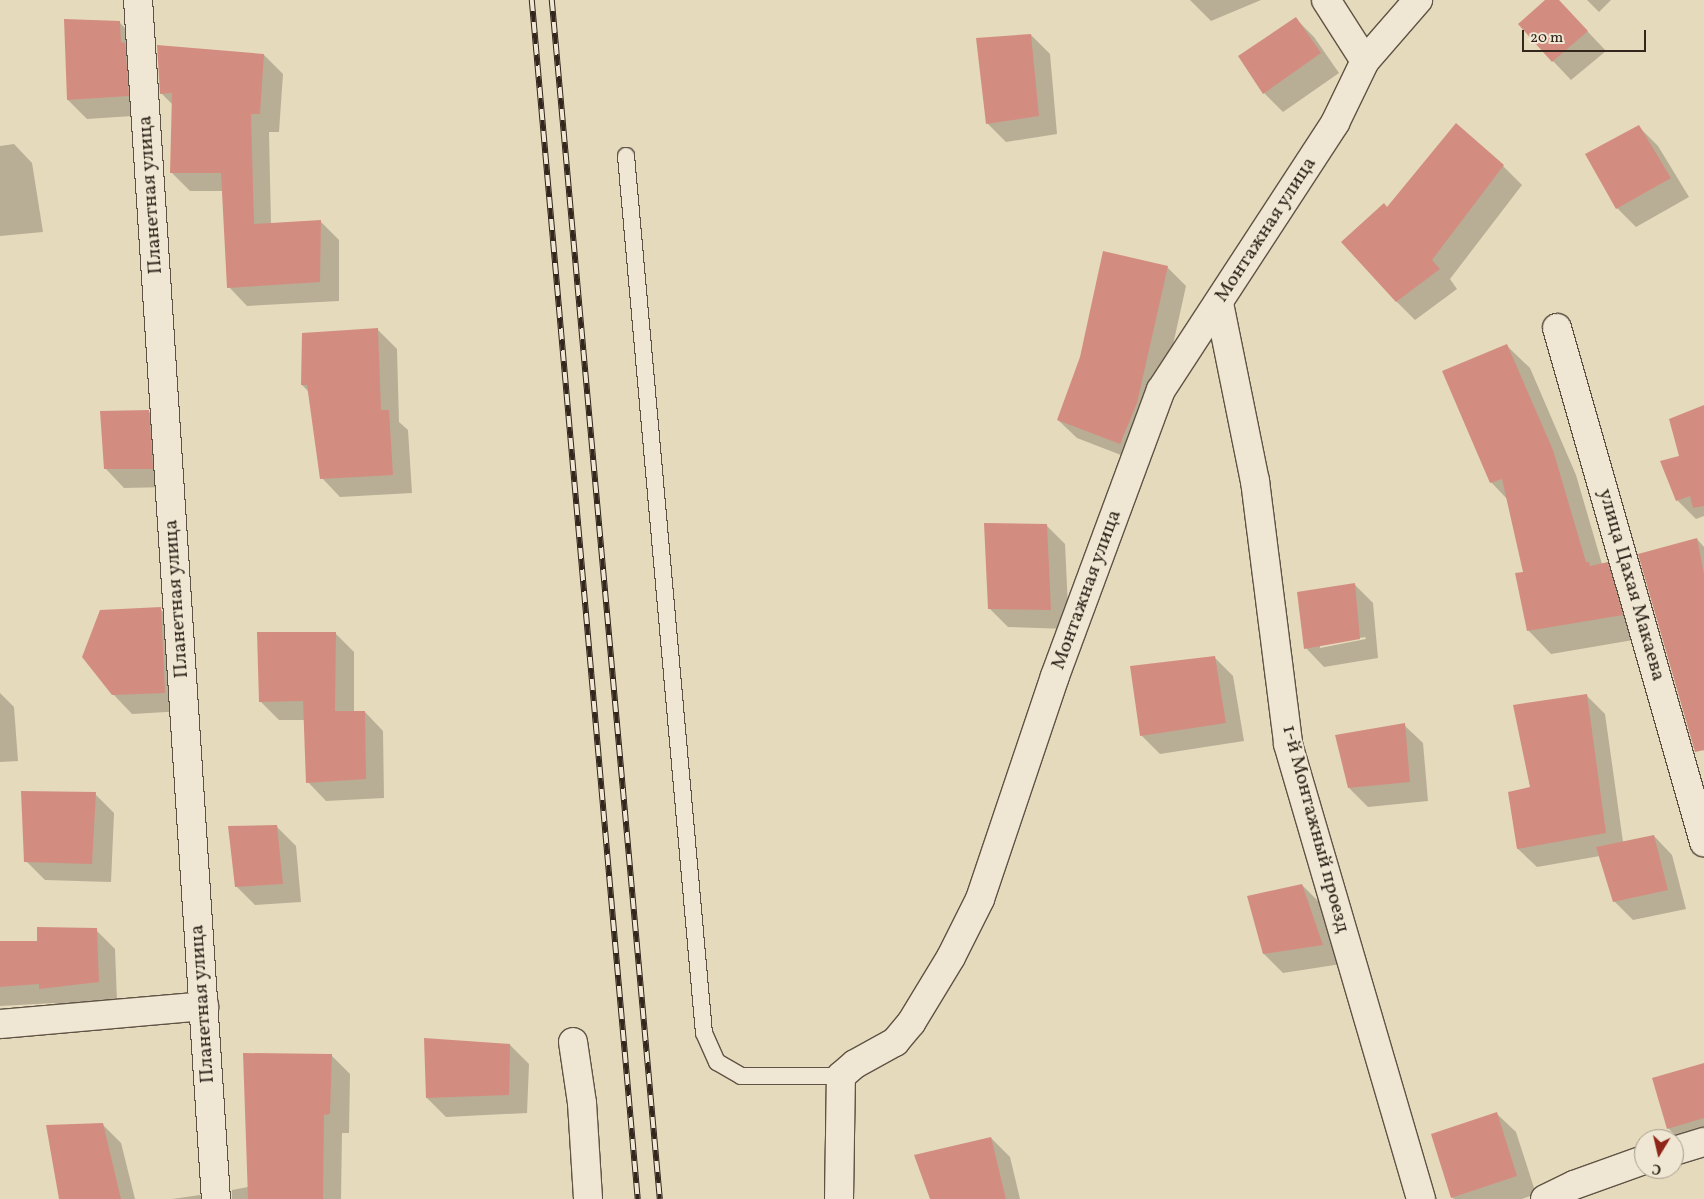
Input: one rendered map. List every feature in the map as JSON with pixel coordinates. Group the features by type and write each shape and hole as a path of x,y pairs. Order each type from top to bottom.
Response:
{"street":[{"name":"Планетная улица","path":"138,0 216,1199"},
{"path":"1326,0 1366,61"},
{"name":"Монтажная улица","path":"840,1076 855,1064 895,1042 923,1005 972,916 1055,676 1161,390 1335,123 1366,61 1418,0"},
{"name":"1-й Монтажный проезд","path":"1219,303 1255,481 1288,744 1421,1199"},
{"name":"улица Цахая Макаева","path":"1557,328 1704,842"},
{"path":"0,1024 204,1006"},
{"path":"573,1042 582,1103 588,1199"},
{"path":"839,1199 840,1076"},
{"path":"1684,1148 1704,1142"},
{"path":"1545,1199 1574,1184 1634,1163"}],"lane":[{"path":"626,156 704,1033 717,1062 741,1076 840,1076"}],"building":[{"path":"1545,0 1559,0 1588,31 1552,62 1518,24"},
{"path":"1296,17 1321,53 1263,94 1238,56"},
{"path":"64,19 120,21 121,42 125,43 129,96 67,100"},
{"path":"1031,34 1039,116 986,124 976,38"},
{"path":"157,45 264,54 260,114 251,114 254,224 321,220 320,282 227,288 221,173 170,173 172,93 160,94"},
{"path":"1456,123 1504,165 1432,260 1440,269 1396,302 1341,242 1384,203 1387,207"},
{"path":"1639,125 1671,178 1616,209 1585,154"},
{"path":"1103,251 1168,266 1137,403 1120,444 1057,420 1080,357"},
{"path":"378,328 381,410 389,410 393,475 320,479 307,385 301,385 302,333"},
{"path":"1507,344 1553,450 1586,562 1589,562 1590,566 1608,562 1623,615 1527,631 1515,573 1523,572 1502,479 1490,483 1442,371"},
{"path":"1704,405 1704,506 1693,508 1690,496 1676,501 1660,461 1679,456 1669,419"},
{"path":"149,410 153,469 104,469 100,411"},
{"path":"984,523 1047,524 1051,610 988,609"},
{"path":"1697,538 1704,574 1704,750 1695,752 1638,554"},
{"path":"1355,583 1360,639 1304,649 1297,592"},
{"path":"161,607 165,693 112,695 82,657 100,610"},
{"path":"257,632 336,632 335,711 365,711 366,779 306,783 303,701 259,702"},
{"path":"1215,656 1226,723 1140,736 1130,666"},
{"path":"1587,694 1606,833 1517,849 1508,792 1530,787 1513,705"},
{"path":"1405,723 1410,782 1348,788 1335,735"},
{"path":"21,791 96,792 92,864 24,862"},
{"path":"277,825 283,884 235,887 228,826"},
{"path":"1654,835 1668,890 1613,902 1596,847"},
{"path":"1302,884 1323,945 1263,954 1247,896"},
{"path":"37,927 97,928 99,982 39,989 39,984 0,987 0,941 37,941"},
{"path":"424,1038 510,1044 509,1095 426,1098"},
{"path":"243,1053 332,1054 330,1114 324,1115 323,1199 248,1199"},
{"path":"1704,1063 1704,1118 1667,1129 1652,1078"},
{"path":"1497,1112 1517,1176 1451,1198 1431,1134"},
{"path":"103,1123 121,1199 59,1199 46,1125"},
{"path":"991,1137 1006,1199 930,1199 914,1155"}],"railway":[{"path":"532,0 638,1199"},
{"path":"552,0 660,1199"}]}
